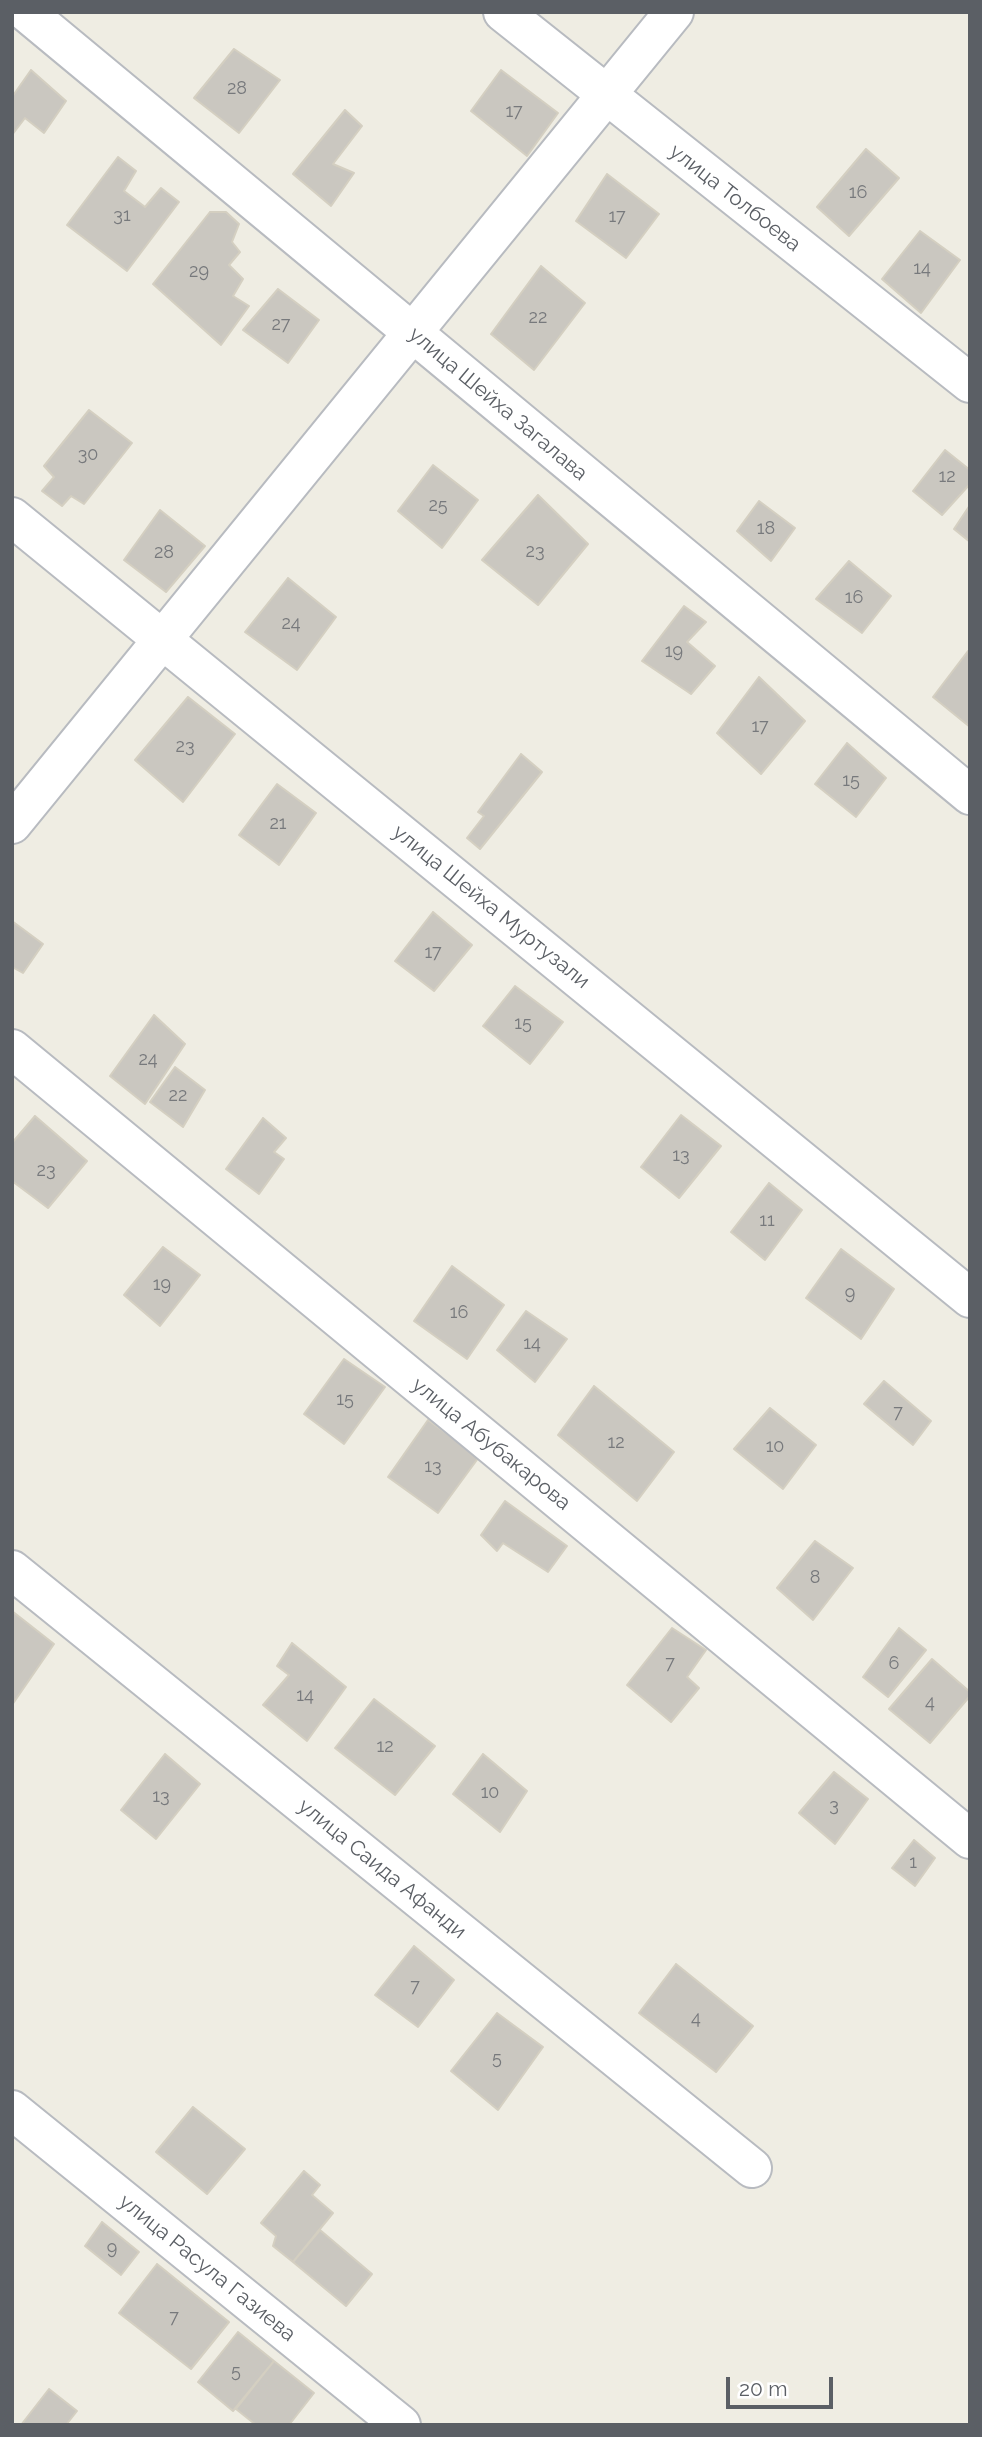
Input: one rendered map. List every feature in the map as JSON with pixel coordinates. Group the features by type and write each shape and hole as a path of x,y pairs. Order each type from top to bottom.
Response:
{"street":[{"name":"улица Шейха Загалава","path":"26,12 970,795"},
{"name":"улица Толбоева","path":"503,12 605,96 970,383"},
{"path":"12,824 674,12"},
{"name":"улица Шейха Муртузали","path":"12,517 970,1298"},
{"name":"улица Абубакарова","path":"12,1049 970,1839"},
{"name":"улица Саида Афанди","path":"12,1570 752,2168"},
{"name":"улица Расула Газиева","path":"12,2110 401,2425"}],"building":[{"path":"234,49 280,80 239,133 194,98"},
{"path":"31,70 66,101 44,133 25,118 12,135 12,97"},
{"path":"501,70 558,113 527,156 471,111"},
{"path":"345,110 362,126 333,164 354,173 331,206 293,174"},
{"path":"866,149 899,178 849,236 817,207"},
{"path":"118,157 136,171 124,191 145,207 161,188 179,202 127,271 67,225"},
{"path":"607,174 659,214 626,258 576,221"},
{"path":"210,212 226,212 239,224 232,242 240,252 229,265 243,279 233,296 249,306 221,345 153,284"},
{"path":"920,231 960,260 921,313 882,279"},
{"path":"541,266 585,303 534,370 491,334"},
{"path":"278,289 319,320 288,363 243,330"},
{"path":"89,410 132,443 84,504 71,496 62,506 42,491 54,477 44,466"},
{"path":"945,450 970,470 970,484 942,515 913,491"},
{"path":"433,465 478,500 442,548 398,511"},
{"path":"538,495 588,544 538,605 482,560"},
{"path":"759,501 795,528 771,561 737,531"},
{"path":"970,505 970,542 954,529"},
{"path":"160,510 205,546 166,592 124,560"},
{"path":"849,561 891,596 862,633 816,599"},
{"path":"288,578 336,617 297,670 245,632"},
{"path":"684,606 706,622 687,642 715,666 691,694 642,661"},
{"path":"968,651 970,652 970,727 933,697"},
{"path":"759,677 805,721 761,774 717,733"},
{"path":"188,697 235,734 183,802 135,760"},
{"path":"847,743 886,778 856,817 815,784"},
{"path":"521,754 542,772 480,849 467,838 484,816 478,812"},
{"path":"277,784 316,813 279,865 239,835"},
{"path":"433,912 472,945 434,991 395,961"},
{"path":"12,921 43,944 23,973 14,968 12,970"},
{"path":"515,986 563,1022 530,1064 483,1026"},
{"path":"154,1015 185,1044 145,1104 110,1076"},
{"path":"175,1067 205,1090 183,1127 150,1102"},
{"path":"681,1115 721,1146 679,1198 641,1167"},
{"path":"35,1116 87,1161 48,1208 12,1181 12,1143"},
{"path":"263,1118 286,1138 274,1152 284,1159 259,1194 226,1169"},
{"path":"769,1183 802,1210 765,1260 731,1232"},
{"path":"163,1247 200,1275 160,1326 124,1295"},
{"path":"841,1249 894,1289 861,1339 806,1298"},
{"path":"452,1266 504,1305 467,1359 414,1321"},
{"path":"526,1311 567,1339 535,1382 497,1350"},
{"path":"344,1359 385,1387 344,1444 304,1414"},
{"path":"884,1381 931,1421 913,1445 864,1404"},
{"path":"594,1386 674,1452 637,1501 558,1435"},
{"path":"770,1408 816,1445 783,1489 734,1449"},
{"path":"428,1420 479,1457 438,1513 388,1477"},
{"path":"505,1501 567,1546 548,1572 503,1543 497,1551 481,1535"},
{"path":"815,1541 853,1568 813,1620 777,1588"},
{"path":"12,1611 54,1644 12,1705"},
{"path":"672,1628 706,1650 687,1677 699,1688 671,1722 627,1685"},
{"path":"899,1628 926,1650 888,1697 863,1677"},
{"path":"292,1643 346,1687 307,1741 263,1705 289,1675 277,1666"},
{"path":"932,1659 970,1692 970,1696 930,1743 889,1709"},
{"path":"374,1699 435,1746 395,1795 335,1748"},
{"path":"165,1754 200,1784 156,1839 121,1810"},
{"path":"483,1754 527,1791 500,1832 453,1794"},
{"path":"834,1772 868,1799 835,1844 799,1813"},
{"path":"914,1840 935,1858 915,1886 892,1868"},
{"path":"414,1946 454,1980 418,2027 375,1995"},
{"path":"676,1964 753,2026 716,2072 639,2013"},
{"path":"497,2013 543,2047 498,2110 451,2071"},
{"path":"193,2107 245,2149 207,2194 156,2152"},
{"path":"304,2171 320,2185 312,2195 333,2213 293,2262 273,2246 276,2236 261,2223"},
{"path":"102,2222 139,2252 121,2275 85,2246"},
{"path":"320,2230 372,2274 346,2306 293,2262"},
{"path":"157,2264 229,2322 191,2369 119,2313"},
{"path":"238,2332 274,2361 233,2411 198,2382"},
{"path":"274,2361 314,2393 289,2425 256,2425 236,2409"},
{"path":"49,2389 77,2411 66,2425 21,2425"}]}
